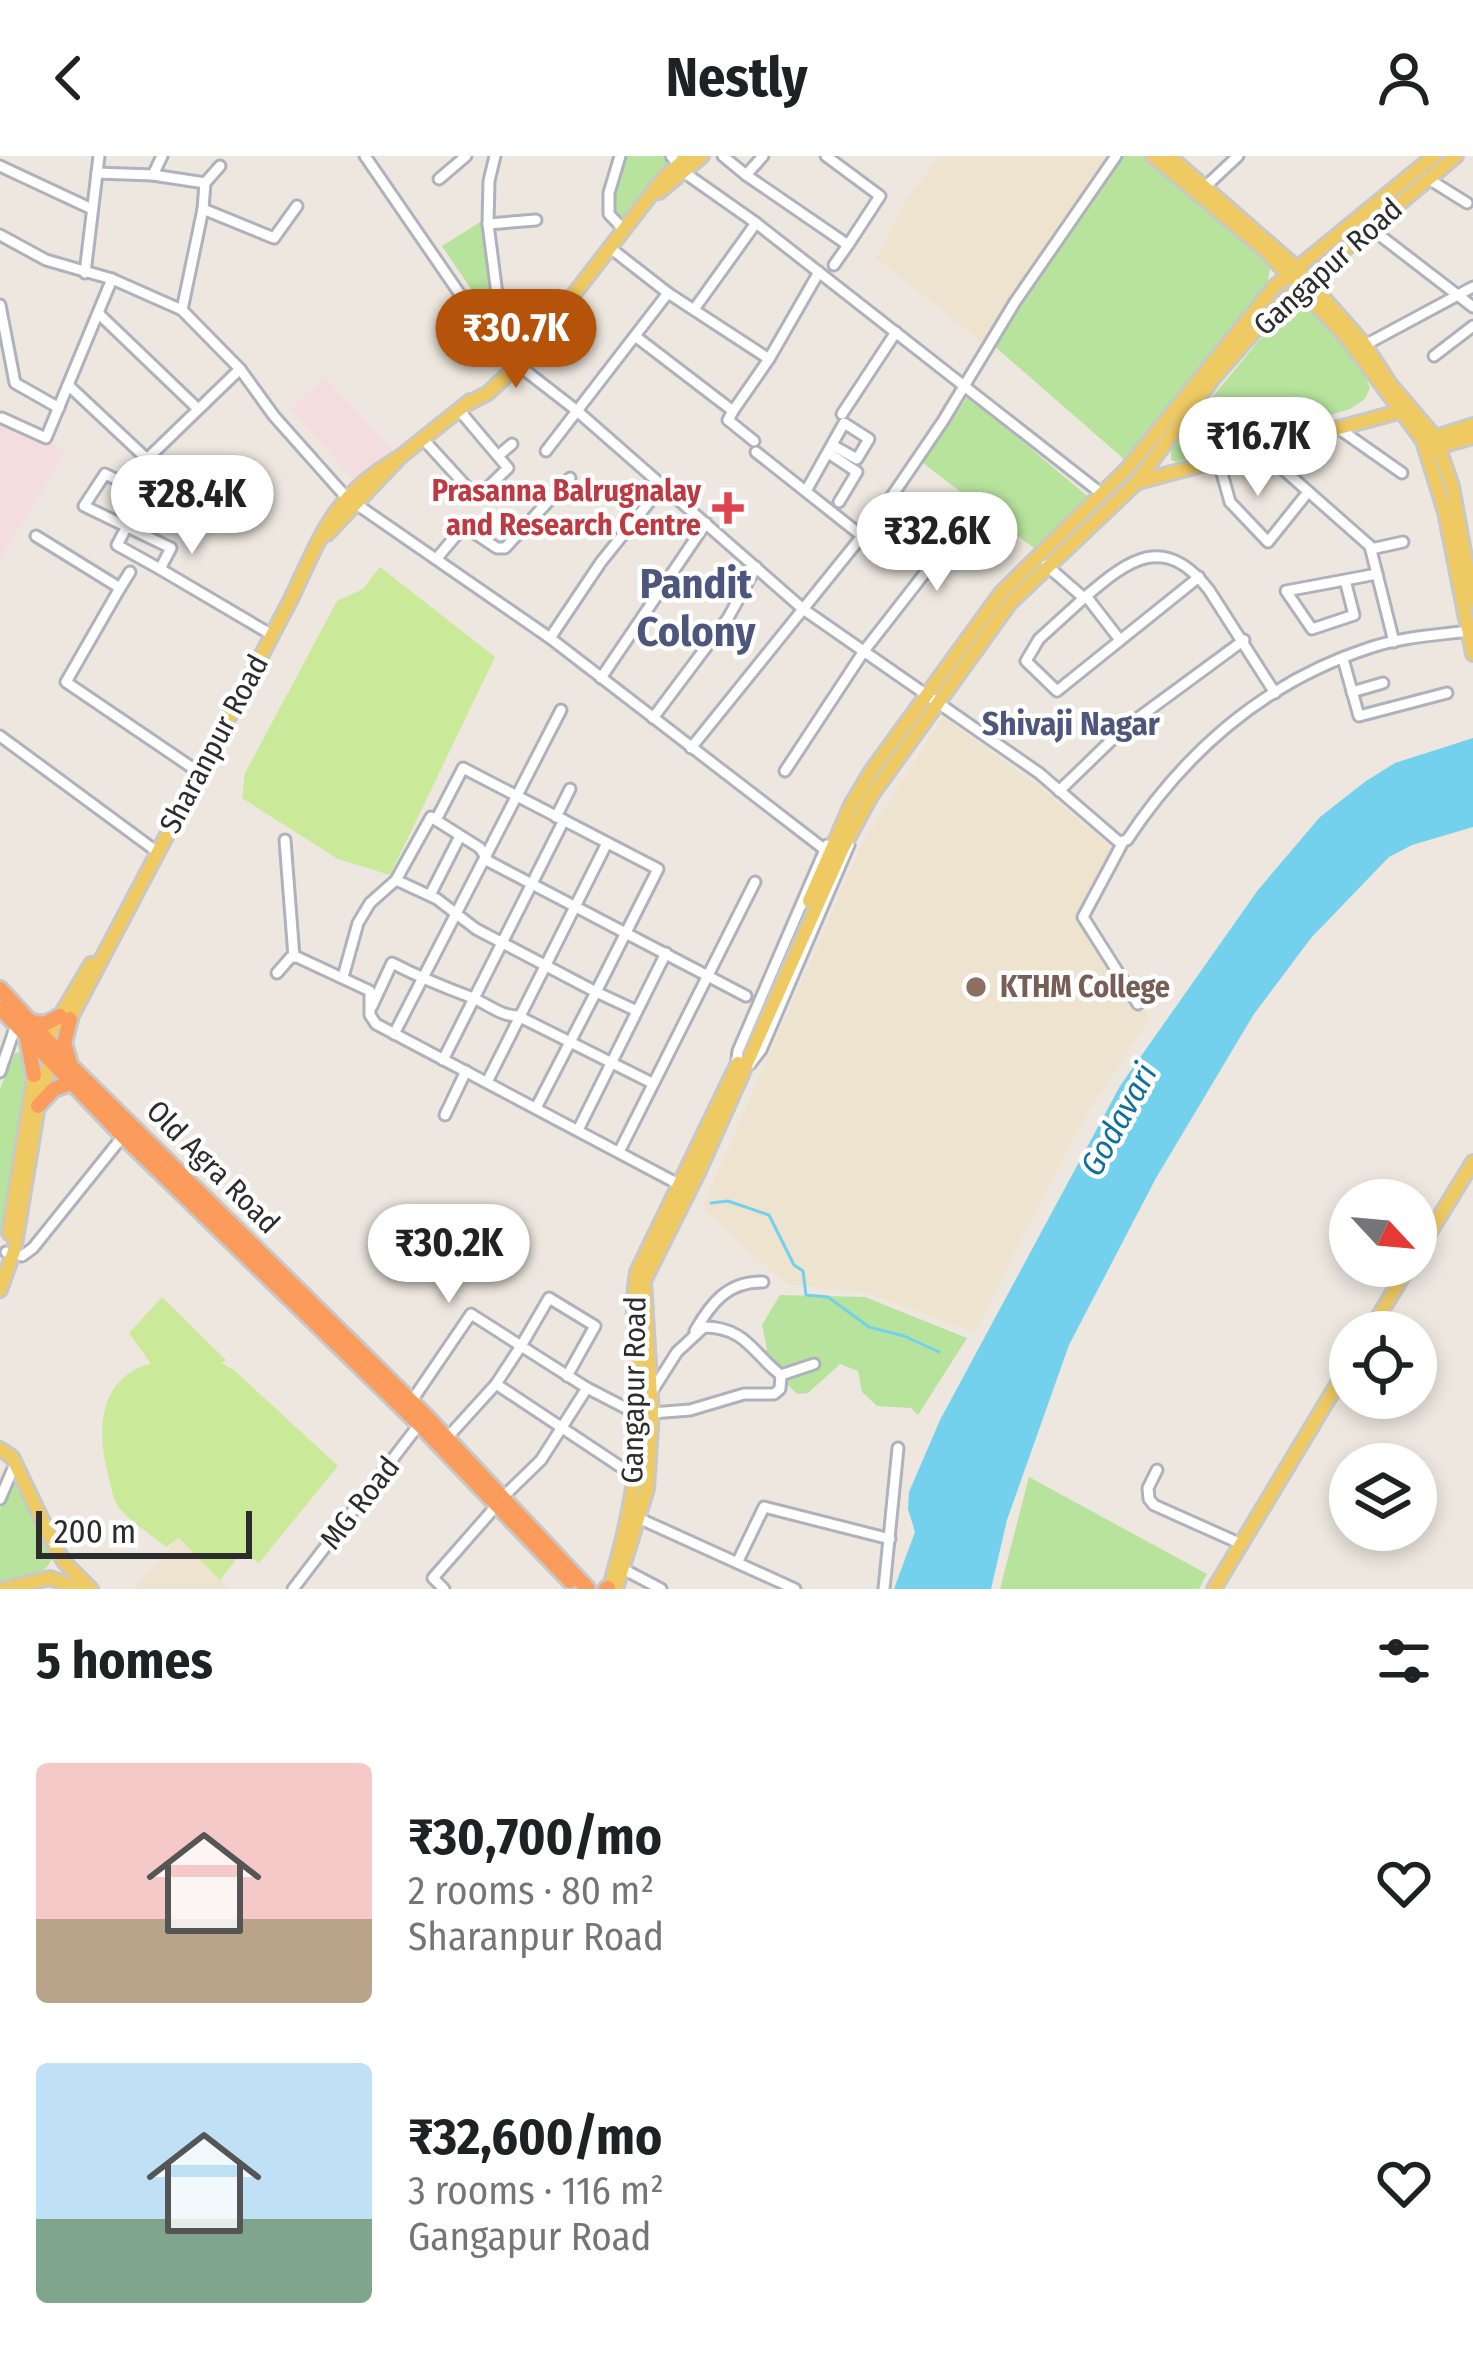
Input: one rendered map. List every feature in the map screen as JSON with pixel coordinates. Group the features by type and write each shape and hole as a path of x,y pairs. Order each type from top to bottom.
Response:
{"highway":[{"name":"Old Agra Road","path":"0,989 25,1027"},
{"name":"Old Agra Road","path":"0,1008 48,1049 123,1136 422,1420 588,1589"},
{"path":"34,1075 25,1027 65,1017 64,1048 72,1076 38,1106"},
{"name":"Old Agra Road","path":"72,1076 411,1402 422,1420 447,1438 578,1589"}],"main road":[{"path":"1153,156 1297,278 1431,444 1452,486 1473,601"},
{"path":"1169,156 1206,186 1365,345 1404,410"},
{"name":"Gangapur Road","path":"609,1589 623,1569 635,1516 636,1477 651,1394 644,1281 751,1046 834,847 1001,593 1127,469 1297,278 1434,156"},
{"name":"Gangapur Road","path":"932,695 1046,565 1136,483 1297,278 1456,156"},
{"name":"Sharanpur Road","path":"48,1049 200,772 315,548 354,497 463,407 488,392 538,339 623,230 686,160"},
{"path":"1136,483 1404,410"},
{"path":"1431,444 1473,425"},
{"path":"1431,444 1473,437"},
{"path":"1431,444 1473,654"},
{"path":"0,1275 10,1253 34,1075 48,1049"},
{"path":"0,1290 48,1049"},
{"path":"1437,1221 1473,1162"},
{"name":"Gangapur Road","path":"609,1589 647,1489 647,1417 633,1292 648,1244 684,1187"},
{"path":"1214,1589 1329,1397"},
{"path":"0,1449 15,1465 62,1557 91,1589"},
{"path":"50,1578 62,1557"},
{"path":"4,1589 50,1578 80,1589"}],"street":[{"path":"85,273 98,156"},
{"path":"153,175 162,156"},
{"path":"365,156 475,316 518,360 803,609 932,695 1124,842"},
{"path":"439,179 466,156"},
{"path":"495,156 488,224 503,341"},
{"path":"620,156 609,193 609,214 623,230"},
{"path":"723,156 848,245"},
{"path":"746,175 763,156"},
{"path":"826,156 880,196 834,265"},
{"path":"691,748 862,536 1116,156"},
{"path":"1206,186 1238,156"},
{"path":"686,160 710,187 1102,494"},
{"path":"0,166 92,209"},
{"path":"182,310 206,182 220,166"},
{"path":"97,173 206,182"},
{"path":"1427,178 1468,203"},
{"path":"202,209 274,238 297,206"},
{"path":"488,224 536,220"},
{"path":"694,308 756,223"},
{"path":"1369,227 1473,307"},
{"path":"0,237 46,260 112,279 182,310 240,369 274,416 354,497 550,638 691,748 834,847 738,1052 740,1069"},
{"path":"609,248 769,359"},
{"path":"819,272 728,420 862,536"},
{"path":"2,418 46,438 112,279"},
{"path":"1365,345 1473,287"},
{"path":"546,451 668,293"},
{"path":"0,305 15,382 59,408"},
{"path":"99,314 197,408"},
{"path":"1433,356 1473,326"},
{"path":"842,414 896,332"},
{"path":"634,336 733,411"},
{"path":"124,483 240,369"},
{"path":"68,386 147,459"},
{"path":"423,439 477,498 508,468 463,407"},
{"path":"1338,428 1402,473"},
{"path":"498,456 512,444"},
{"path":"1260,448 1371,549 1394,642"},
{"path":"831,449 857,472 837,504 812,493 831,449"},
{"path":"1218,459 1230,502 1268,542 1309,492"},
{"path":"160,569 172,548 84,506 104,474 182,516"},
{"path":"437,558 464,526 497,548 505,548 570,478"},
{"path":"550,638 601,562 663,485"},
{"path":"143,494 117,545 272,635"},
{"path":"785,771 864,651 974,510"},
{"path":"601,678 706,524"},
{"path":"36,536 120,588"},
{"path":"1371,549 1403,542"},
{"path":"1199,577 1057,691 1026,661 1040,639 1085,597 1144,558 1160,554 1199,577 1275,693"},
{"path":"1046,565 1085,597 1120,640"},
{"path":"652,718 728,618 756,567"},
{"path":"130,572 66,682 200,772"},
{"path":"1345,580 1354,614 1312,629 1286,591 1377,574"},
{"path":"1138,1004 1083,917 1124,842 1172,777 1214,734 1275,693 1343,659 1394,642 1471,630"},
{"path":"1059,791 1123,729 1244,640"},
{"path":"1343,659 1359,716 1447,693"},
{"path":"1352,692 1383,683"},
{"path":"394,1034 560,710"},
{"path":"0,736 156,851"},
{"path":"436,820 463,768 658,869 536,1108"},
{"path":"443,1060 531,883 569,789"},
{"path":"344,976 358,923 370,903 396,880 431,818 488,860 746,996"},
{"path":"740,1069 761,1050 848,852 846,831"},
{"path":"430,895 460,836"},
{"path":"285,840 294,958"},
{"path":"487,1082 607,843"},
{"path":"396,880 430,895 501,943 637,1011"},
{"path":"619,1151 755,883"},
{"path":"578,1130 666,953"},
{"path":"277,973 294,958"},
{"path":"294,958 370,991 376,1024 684,1187"},
{"path":"370,1011 392,963 446,991 518,1016 652,1083"},
{"path":"0,1072 25,1027"},
{"path":"445,1115 466,1072"},
{"path":"10,1253 22,1256 33,1248 123,1136"},
{"path":"651,1394 722,1294 747,1282 763,1282"},
{"path":"447,1438 496,1384 549,1298 596,1326 567,1376"},
{"path":"411,1402 471,1314 587,1388 647,1417 744,1394 774,1394 780,1389 781,1375 766,1356 713,1326 695,1331"},
{"path":"781,1375 814,1364"},
{"path":"496,1384 636,1477"},
{"path":"444,1589 433,1578 541,1460 587,1388"},
{"name":"MG Road","path":"293,1589 422,1420"},
{"path":"884,1589 898,1448"},
{"path":"0,1499 15,1465"},
{"path":"1157,1469 1148,1488 1154,1504 1239,1544"},
{"path":"737,1563 764,1507 890,1539"},
{"path":"635,1516 795,1589"},
{"path":"623,1569 661,1589"}],"shaded area":[{"path":"940,156 1110,156 982,342 876,258 907,198"},
{"path":"325,377 393,451 360,479 354,480 291,409"},
{"path":"0,418 66,451 0,559"},
{"path":"943,717 1111,847 1081,920 1150,1018 1085,1116 975,1332 867,1293 786,1284 702,1208 863,842"},
{"path":"179,1538 229,1589 133,1589"}],"green space":[{"path":"623,156 665,156 671,163 622,225 612,214"},
{"path":"1122,156 1156,156 1264,254 1270,270 1266,289 1125,460 993,345"},
{"path":"482,221 498,329 442,246"},
{"path":"1300,299 1322,313 1342,336 1370,388 1365,399 1350,409 1171,460 1171,447 1281,314"},
{"path":"968,396 1092,500 1035,549 923,463"},
{"path":"380,567 495,657 390,875 338,859 242,798 245,773 337,601 363,589"},
{"path":"21,1052 26,1062 15,1159 0,1237 0,1089 15,1053"},
{"path":"780,1295 865,1297 967,1338 918,1415 911,1408 877,1406 862,1392 858,1371 840,1364 808,1393 797,1394 763,1360 767,1349 762,1325"},
{"path":"162,1297 226,1360 221,1363 338,1466 259,1563 242,1552 220,1580 179,1538 166,1547 118,1507 104,1457 103,1423 111,1393 134,1370 151,1364 129,1333"},
{"path":"21,1477 54,1552 40,1573 0,1586 0,1509 15,1479"},
{"path":"1029,1477 1207,1574 1199,1589 1000,1589"}],"water":[{"name":"Godavari","path":"1473,738 1473,827 1389,857 1311,938 1254,1014 1156,1178 1069,1345 1007,1520 991,1589 894,1589 915,1532 909,1492 940,1420 1120,1086 1258,890 1320,817 1395,763"}],"waterway":[{"path":"711,1203 728,1201 769,1215 794,1265 803,1271 806,1295 828,1297 869,1327 939,1352"}],"place":[{"name":"Prasanna Balrugnalay and Research Centre","path":"728,508"},
{"name":"KTHM College","path":"976,987"}],"district":[{"name":"Pandit Colony","path":"696,607"},
{"name":"Shivaji Nagar","path":"1071,723"}]}
